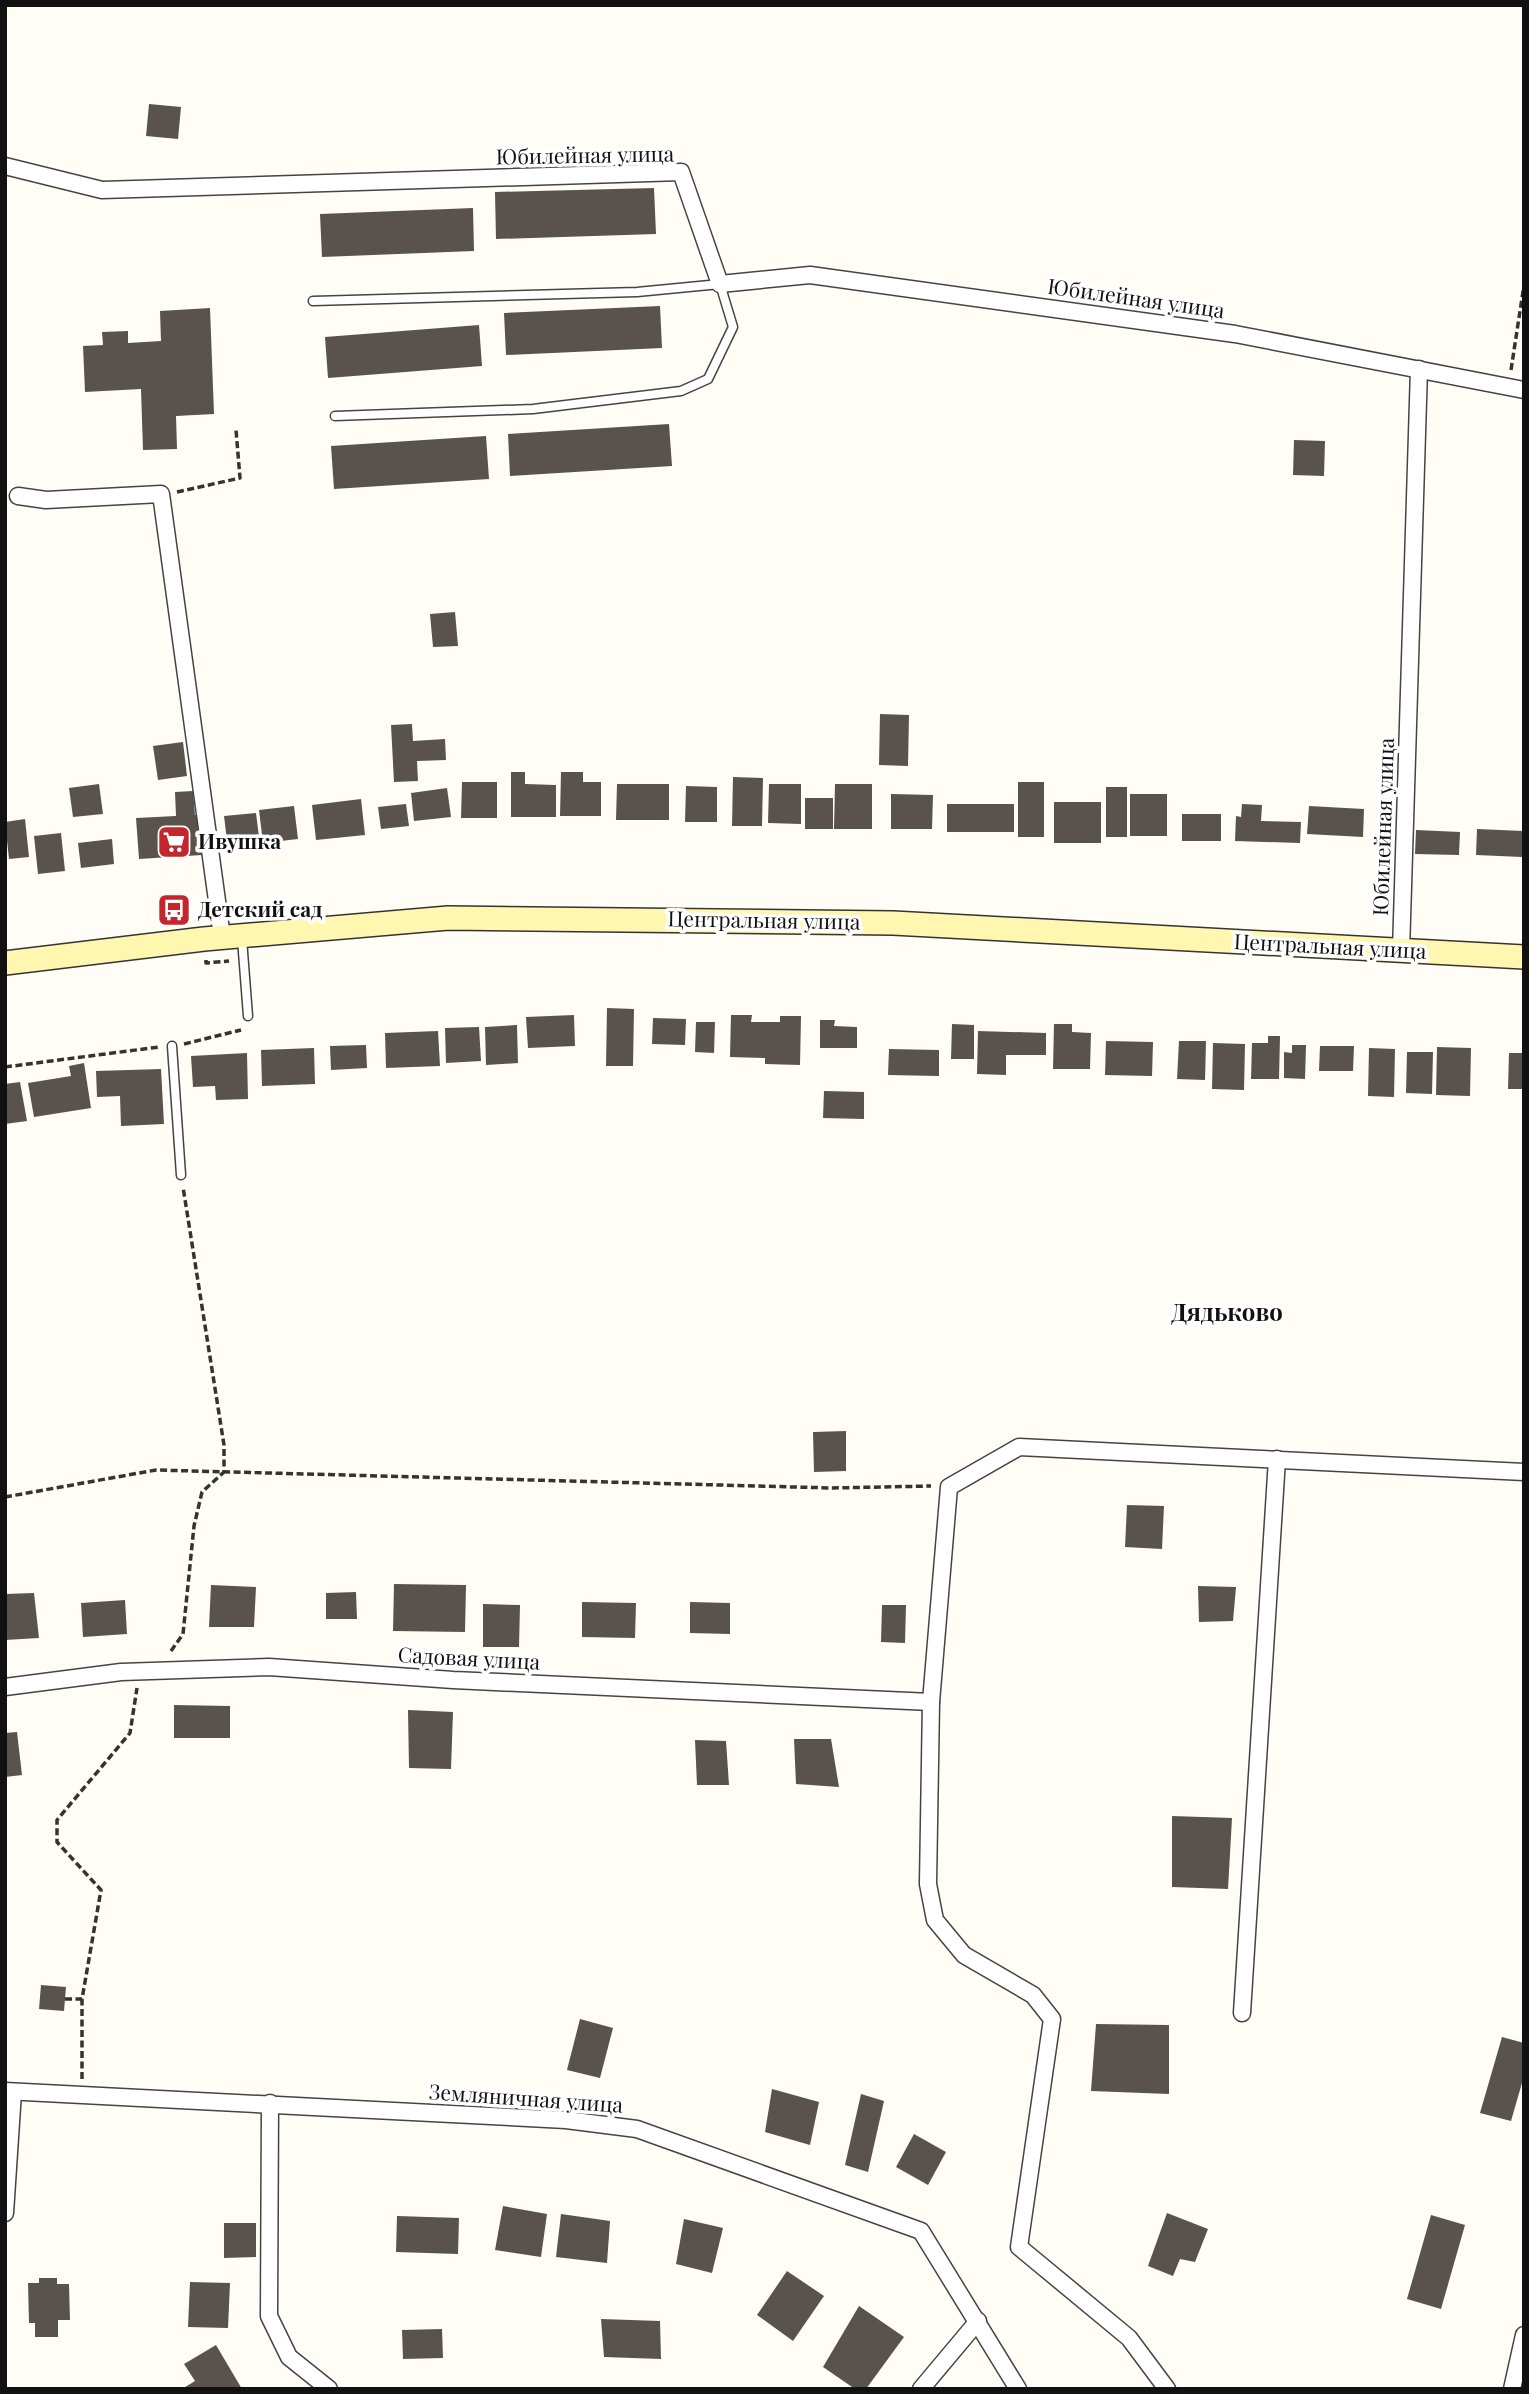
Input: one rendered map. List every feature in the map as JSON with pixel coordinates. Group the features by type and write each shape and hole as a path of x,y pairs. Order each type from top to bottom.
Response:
{"street":[{"name":"Юбилейная улица","path":"5,166 102,190 681,172 720,284 810,275 1235,334 1516,389"},
{"name":"Юбилейная улица","path":"1401,951 1419,369"},
{"path":"18,496 46,500 161,494 232,936"},
{"name":"Центральная улица","path":"5,963 232,936 448,918 893,922 1524,957"},
{"path":"1167,2389 1129,2338 1019,2247 1052,2019 1033,1995 964,1955 935,1920 928,1884 931,1702 949,1487 1019,1447 1524,1472"},
{"path":"1242,2013 1277,1459"},
{"name":"Садовая улица","path":"5,1687 140,1672 268,1667 453,1680 931,1702"},
{"path":"5,2213 9,2091"},
{"name":"Земляничная улица","path":"9,2091 566,2120 637,2129 920,2231 1018,2389"},
{"path":"270,2103 268,2316 289,2357 329,2389"},
{"path":"921,2389 978,2321"},
{"path":"1511,2389 1524,2335"}],"lane":[{"path":"313,301 637,292 720,284 733,327 708,379 681,391 533,409 335,416"},
{"path":"232,936 244,960 248,1016"},
{"path":"172,1046 181,1175"}],"path":[{"path":"1516,389 1524,285"},
{"path":"161,494 240,478 236,430"},
{"path":"206,960 206,963 244,960"},
{"path":"5,1067 172,1046 249,1028"},
{"path":"157,1671 183,1634 194,1526 202,1492 224,1472 224,1444 181,1175"},
{"path":"5,1497 156,1470 832,1488 896,1484 949,1487"},
{"path":"82,2081 82,1999 101,1890 57,1842 57,1820 130,1733 140,1672"},
{"path":"65,1999 82,1999"}],"building":[{"path":"149,104 181,107 178,139 146,136"},
{"path":"654,188 656,234 496,239 495,192"},
{"path":"473,208 474,251 322,257 320,214"},
{"path":"660,306 662,348 506,355 504,313"},
{"path":"210,308 214,414 176,416 177,449 143,450 141,389 85,392 83,346 103,345 102,332 128,331 128,343 161,341 160,311"},
{"path":"479,325 482,366 328,378 325,337"},
{"path":"669,424 672,466 510,476 508,434"},
{"path":"486,436 489,479 334,489 331,446"},
{"path":"1294,440 1325,441 1324,476 1293,475"},
{"path":"455,612 458,646 433,647 430,614"},
{"path":"880,714 909,715 908,766 879,765"},
{"path":"412,724 413,741 445,739 446,760 417,761 418,781 394,782 391,725"},
{"path":"183,742 187,776 158,780 153,746"},
{"path":"511,772 525,772 525,784 556,785 556,817 511,817"},
{"path":"561,772 583,772 583,782 601,782 601,816 560,816"},
{"path":"733,777 763,778 762,826 732,826"},
{"path":"462,782 497,782 497,818 461,818"},
{"path":"1018,782 1044,782 1044,837 1018,837"},
{"path":"99,784 103,814 73,817 69,788"},
{"path":"617,784 669,784 669,820 616,820"},
{"path":"769,784 801,784 801,824 768,823"},
{"path":"835,784 872,784 872,829 834,829"},
{"path":"686,786 717,787 717,822 685,822"},
{"path":"1106,787 1127,787 1127,837 1106,837"},
{"path":"447,788 451,817 414,821 411,793"},
{"path":"193,791 195,815 200,815 202,855 139,859 136,818 176,816 175,792"},
{"path":"891,794 933,795 932,829 891,829"},
{"path":"1130,794 1167,794 1167,836 1130,836"},
{"path":"805,798 833,798 833,829 805,829"},
{"path":"361,799 365,835 316,840 312,805"},
{"path":"1054,802 1101,802 1101,843 1054,843"},
{"path":"406,804 409,826 381,829 378,807"},
{"path":"947,804 1014,804 1014,832 947,832"},
{"path":"1242,804 1262,805 1261,821 1301,822 1300,843 1235,841 1236,816 1241,817"},
{"path":"294,806 298,839 263,843 259,810"},
{"path":"1309,806 1364,809 1363,837 1307,834"},
{"path":"256,813 260,845 228,849 224,816"},
{"path":"1182,814 1221,814 1221,841 1182,841"},
{"path":"25,819 29,857 9,859 5,822"},
{"path":"1477,829 1523,831 1522,857 1476,855"},
{"path":"1416,830 1460,832 1459,855 1415,854"},
{"path":"61,833 65,871 38,874 34,836"},
{"path":"112,839 114,864 81,868 78,843"},
{"path":"607,1008 634,1009 633,1066 606,1066"},
{"path":"574,1015 575,1046 528,1048 526,1017"},
{"path":"731,1015 752,1015 751,1022 780,1022 780,1016 801,1016 800,1065 765,1064 765,1058 730,1057"},
{"path":"653,1018 686,1019 685,1045 652,1044"},
{"path":"820,1020 835,1020 834,1026 857,1027 857,1048 820,1048"},
{"path":"696,1022 715,1022 714,1053 695,1052"},
{"path":"952,1024 974,1025 974,1059 951,1059"},
{"path":"1054,1024 1072,1024 1072,1032 1091,1033 1090,1069 1053,1069"},
{"path":"517,1025 518,1063 486,1065 485,1027"},
{"path":"479,1027 481,1061 446,1063 445,1028"},
{"path":"438,1031 440,1066 386,1068 385,1033"},
{"path":"978,1031 1046,1033 1046,1055 1006,1055 1006,1075 977,1074"},
{"path":"1268,1036 1280,1036 1279,1079 1251,1079 1252,1043 1268,1043"},
{"path":"1106,1041 1153,1042 1152,1076 1105,1075"},
{"path":"1179,1041 1206,1041 1205,1080 1177,1079"},
{"path":"1213,1043 1245,1044 1244,1090 1212,1089"},
{"path":"366,1045 367,1068 331,1070 330,1046"},
{"path":"1292,1045 1306,1045 1305,1079 1284,1078 1284,1052 1292,1053"},
{"path":"1320,1046 1354,1046 1353,1071 1319,1071"},
{"path":"1437,1047 1471,1048 1470,1096 1436,1095"},
{"path":"314,1048 315,1084 262,1086 261,1050"},
{"path":"1369,1048 1395,1049 1394,1097 1368,1096"},
{"path":"889,1049 939,1050 939,1076 888,1075"},
{"path":"1407,1052 1433,1052 1432,1094 1406,1093"},
{"path":"247,1053 248,1099 216,1100 215,1086 193,1087 191,1056"},
{"path":"1509,1053 1524,1053 1524,1089 1508,1089"},
{"path":"84,1063 91,1108 34,1117 28,1083 71,1076 69,1066"},
{"path":"161,1069 164,1124 121,1126 120,1096 97,1097 96,1071"},
{"path":"20,1082 27,1121 5,1124 5,1084"},
{"path":"824,1091 864,1092 864,1119 823,1118"},
{"path":"846,1431 846,1471 814,1472 813,1432"},
{"path":"1127,1505 1164,1506 1162,1549 1125,1547"},
{"path":"394,1584 466,1585 465,1632 393,1631"},
{"path":"211,1585 256,1587 254,1627 209,1627"},
{"path":"1198,1586 1236,1587 1233,1621 1199,1622"},
{"path":"356,1592 357,1619 326,1619 326,1593"},
{"path":"34,1593 39,1638 5,1640 5,1594"},
{"path":"125,1600 127,1634 83,1637 81,1603"},
{"path":"582,1602 636,1603 635,1638 582,1637"},
{"path":"690,1602 730,1603 730,1634 690,1633"},
{"path":"483,1604 520,1605 519,1647 483,1647"},
{"path":"882,1605 906,1605 905,1643 881,1642"},
{"path":"174,1705 230,1706 230,1738 174,1738"},
{"path":"408,1710 453,1712 451,1769 409,1768"},
{"path":"17,1732 22,1775 5,1777 5,1733"},
{"path":"794,1739 831,1739 839,1787 796,1784"},
{"path":"695,1740 726,1741 729,1785 697,1785"},
{"path":"1172,1816 1232,1818 1228,1889 1172,1887"},
{"path":"41,1985 66,1987 64,2011 39,2009"},
{"path":"580,2019 613,2028 600,2078 567,2070"},
{"path":"1096,2024 1169,2025 1169,2094 1091,2091"},
{"path":"1502,2037 1524,2043 1524,2076 1511,2121 1480,2113"},
{"path":"772,2089 819,2102 810,2145 765,2132"},
{"path":"861,2094 884,2101 868,2172 845,2165"},
{"path":"914,2134 946,2152 928,2185 896,2167"},
{"path":"503,2206 547,2214 541,2257 495,2250"},
{"path":"1167,2213 1208,2229 1195,2262 1180,2259 1173,2276 1148,2266"},
{"path":"561,2214 610,2221 607,2263 556,2257"},
{"path":"1431,2215 1465,2225 1441,2309 1407,2299"},
{"path":"397,2216 459,2218 458,2254 396,2252"},
{"path":"684,2219 723,2228 712,2273 676,2264"},
{"path":"224,2223 256,2223 256,2257 224,2258"},
{"path":"787,2271 824,2296 793,2341 757,2315"},
{"path":"39,2278 57,2278 57,2284 69,2284 70,2320 58,2320 58,2337 35,2337 35,2323 29,2323 28,2283 39,2283"},
{"path":"190,2282 230,2283 228,2328 188,2327"},
{"path":"859,2306 904,2337 866,2389 855,2389 823,2367"},
{"path":"601,2319 660,2321 661,2359 604,2357"},
{"path":"442,2329 443,2358 403,2359 402,2330"},
{"path":"216,2345 242,2389 182,2389 195,2381 184,2364"}],"place":[{"name":"Ивушка","path":"174,842"},
{"name":"Детский сад","path":"174,910"}],"district":[{"name":"Дядьково","path":"1227,1313"}]}
